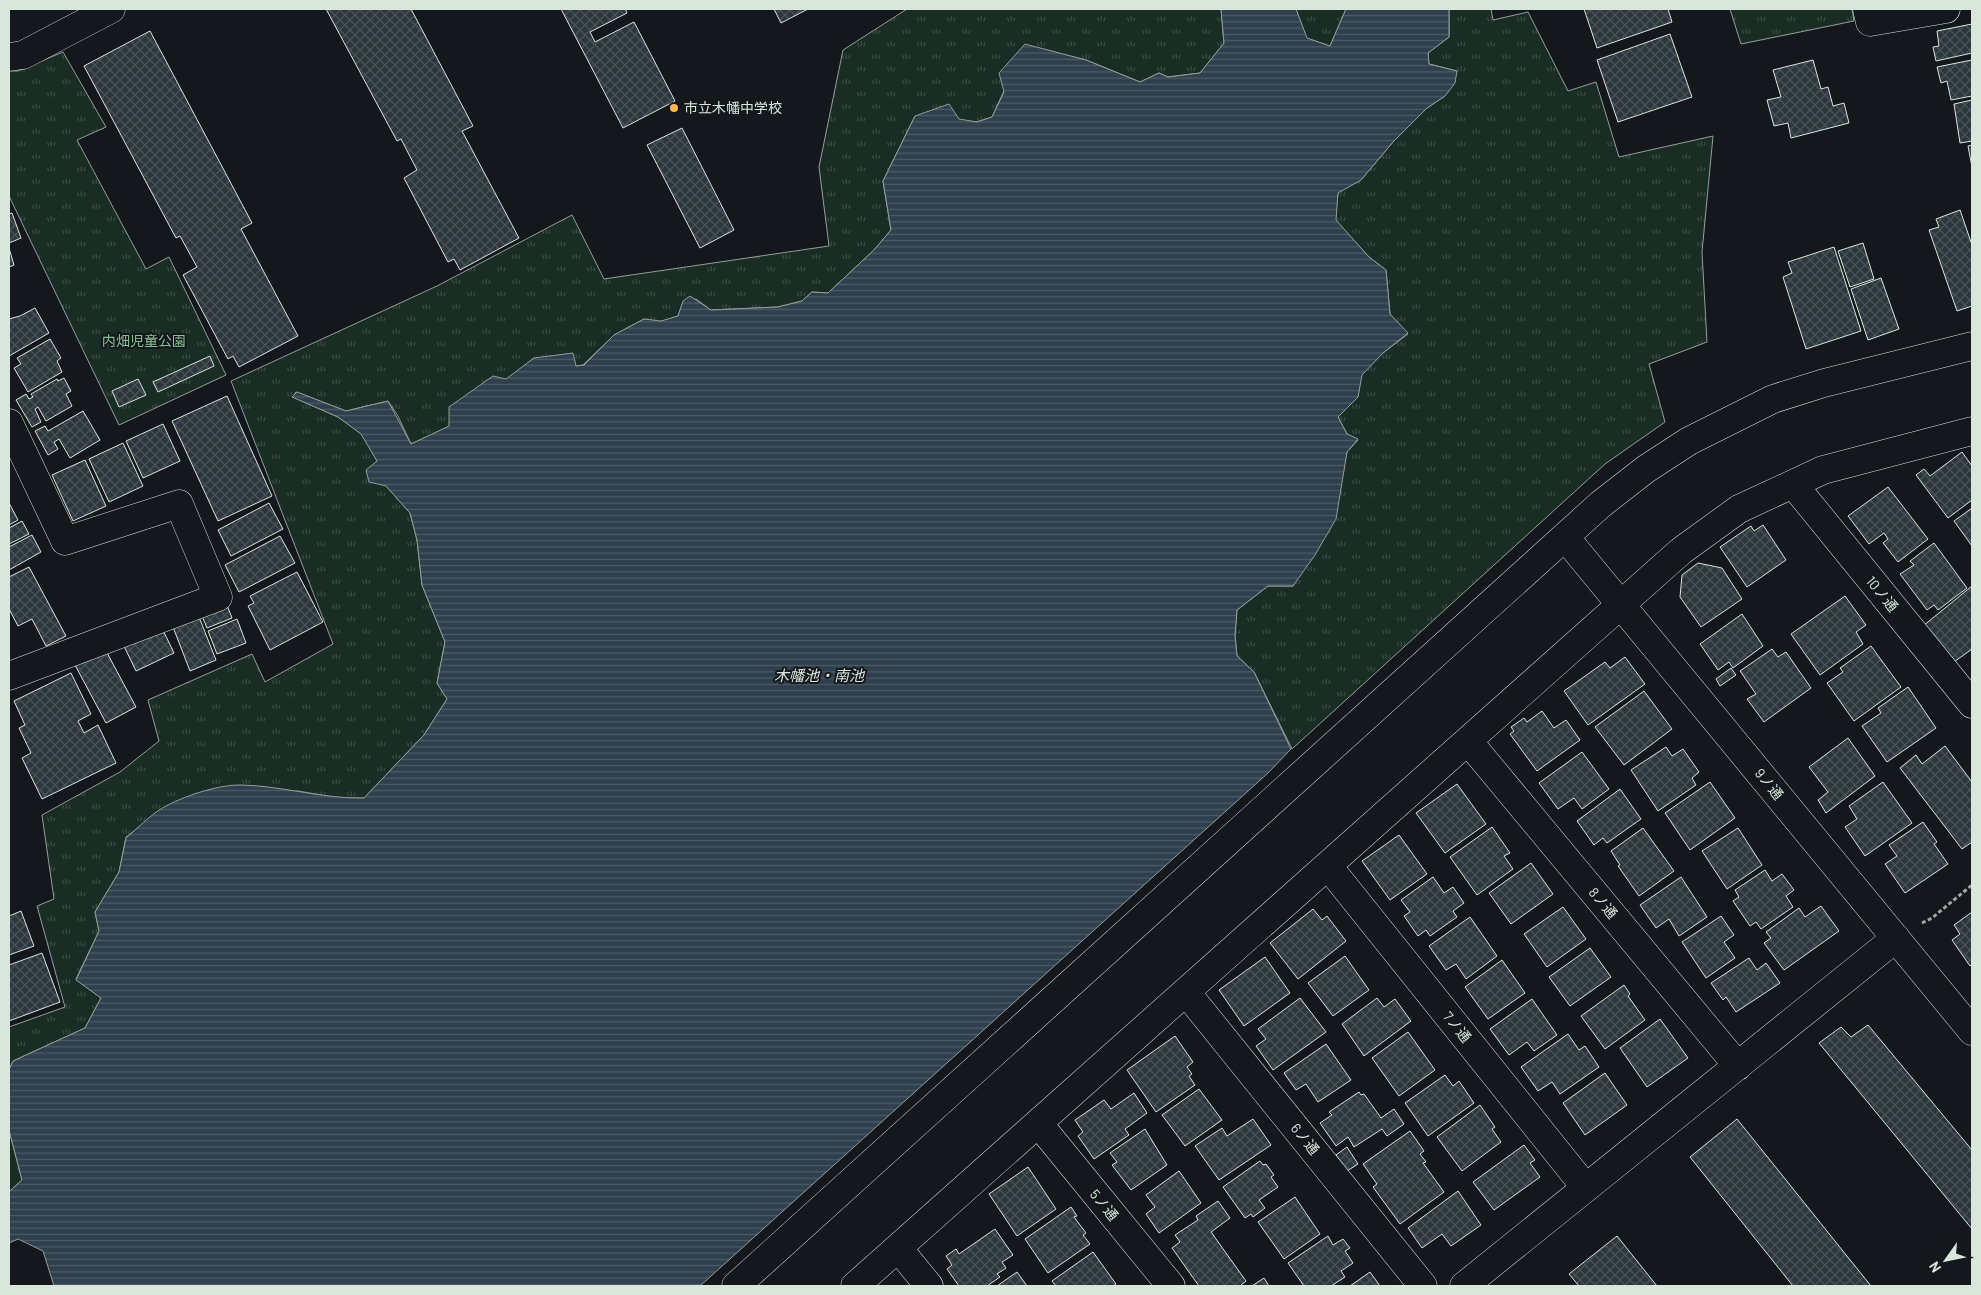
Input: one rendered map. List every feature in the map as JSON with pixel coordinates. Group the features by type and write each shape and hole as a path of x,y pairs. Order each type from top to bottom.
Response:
{"street":[{"path":"9,57 23,55 111,9"},
{"path":"1867,9 1870,22 1946,9"},
{"path":"736,1286 1601,504 1682,446 1773,400 1824,383 1972,346"},
{"path":"9,423 65,541 179,504 218,597 9,676"},
{"path":"855,1286 1681,551 1739,509 1823,470 1972,431"},
{"name":"10ノ通","path":"1793,484 1972,704"},
{"name":"9ノ通","path":"1565,537 1972,1032"},
{"name":"8ノ通","path":"1468,741 1738,1066"},
{"name":"7ノ通","path":"1328,866 1586,1188"},
{"path":"1464,1286 1896,938"},
{"name":"6ノ通","path":"1186,992 1423,1286"},
{"name":"5ノ通","path":"1038,1124 1171,1286"},
{"path":"898,1248 929,1286"}],"path":[{"path":"1896,938 1932,918 1972,885"}],"green space":[{"path":"907,9 1221,9 1224,43 1200,73 1168,77 1159,73 1140,82 1086,60 1025,45 992,117 977,122 915,116 883,181 891,230 874,250 828,293 812,292 802,301 778,307 711,310 696,299 683,302 678,316 661,322 644,319 614,335 583,365 576,366 534,358 450,426 411,444 398,416 388,401 346,411 296,392 293,397 338,417 362,434 377,461 386,486 410,513 417,540 422,585 445,642 437,683 447,699 424,735 364,798 338,798 298,791 168,805 126,837 119,872 95,912 99,931 76,979 101,998 85,1028 13,1061 9,1070 9,1027 65,1007 37,906 54,899 42,815 120,772 159,741 148,700 252,654 265,682 333,644 231,381 437,286 572,215 604,279 829,246 819,167 843,50"},
{"path":"1296,9 1346,9 1330,46 1306,38"},
{"path":"1449,9 1491,9 1493,20 1528,12 1568,91 1596,82 1619,157 1713,136 1702,252 1707,342 1649,364 1665,422 1605,464 1292,749 1254,672 1237,656 1235,635 1237,610 1268,586 1293,586 1344,466 1347,452 1358,440 1347,434 1338,417 1358,397 1361,375 1383,353 1408,334 1390,314 1386,270 1369,257 1335,220 1338,192 1361,180 1393,142 1427,108 1445,96 1457,71 1429,64 1428,53 1449,37"},
{"path":"1730,9 1852,9 1854,21 1741,44"},
{"name":"内畑児童公園","path":"63,52 106,127 77,140 146,269 169,257 226,375 119,425 9,196 9,71 18,71"},
{"path":"9,1130 22,1180 9,1192"}],"water":[{"name":"木幡池・南池","path":"1221,9 1296,9 1307,38 1330,46 1346,9 1449,9 1449,37 1428,53 1429,64 1457,71 1455,83 1445,96 1427,108 1393,142 1361,180 1338,193 1336,220 1369,257 1386,270 1390,314 1408,333 1383,353 1362,375 1358,397 1338,417 1347,434 1358,439 1347,452 1336,519 1315,555 1293,586 1268,586 1237,610 1235,635 1237,656 1254,672 1291,749 1268,773 700,1286 54,1286 43,1251 18,1239 9,1243 9,1192 22,1180 9,1130 9,1070 13,1061 85,1028 101,998 76,980 99,931 95,912 119,872 126,838 162,808 194,794 224,786 257,786 333,797 364,798 424,735 447,699 437,683 445,642 422,585 417,540 410,513 386,486 369,482 366,470 377,461 361,434 338,417 292,397 297,392 346,411 388,401 411,444 449,426 449,407 493,376 506,379 534,358 573,353 576,366 584,365 614,335 644,319 661,321 678,316 683,301 690,296 711,310 778,307 802,301 812,292 828,293 874,250 891,230 883,181 915,116 949,104 959,119 977,122 992,117 1004,92 999,73 1025,44 1086,60 1140,82 1159,73 1168,77 1200,73 1224,43"}],"building":[{"path":"326,9 411,9 473,126 462,131 519,238 460,270 454,259 448,262 404,178 417,170 401,139 397,141"},
{"path":"561,9 625,9 627,13 590,32 595,42 634,22 675,101 623,128"},
{"path":"774,9 808,9 781,23"},
{"path":"1584,9 1668,9 1672,22 1597,48"},
{"path":"1972,24 1972,53 1936,61 1933,47 1939,46 1937,31"},
{"path":"150,31 252,223 241,229 298,336 239,367 233,356 228,359 183,275 197,267 180,236 176,238 84,66"},
{"path":"1670,34 1692,97 1618,122 1597,60"},
{"path":"1813,60 1821,89 1828,87 1833,106 1844,103 1849,123 1791,138 1788,123 1774,126 1767,100 1781,97 1773,70"},
{"path":"1972,60 1972,96 1951,100 1947,81 1941,83 1937,67"},
{"path":"1972,100 1972,141 1960,143 1954,104"},
{"path":"682,128 734,230 700,248 647,145"},
{"path":"1972,145 1972,167 1968,146"},
{"path":"1960,210 1972,245 1972,306 1957,311 1929,230 1939,227 1936,219"},
{"path":"12,213 21,238 9,243 9,214"},
{"path":"1863,243 1874,279 1850,287 1838,251"},
{"path":"1834,247 1861,331 1806,349 1783,277 1792,273 1788,262"},
{"path":"9,248 14,265 9,267"},
{"path":"1881,278 1899,329 1868,340 1851,289"},
{"path":"35,308 49,333 9,356 9,319 20,316"},
{"path":"50,339 61,358 57,361 62,372 28,392 14,368 21,364 17,358"},
{"path":"210,356 214,366 158,392 153,382"},
{"path":"64,378 71,391 66,394 72,406 46,421 38,407 35,409 41,422 32,427 16,400 26,394 29,399 33,397 31,394 57,379 58,381"},
{"path":"138,379 146,395 119,407 112,391"},
{"path":"227,396 272,496 218,521 172,421"},
{"path":"83,411 100,440 70,458 59,439 54,442 58,449 48,455 35,431 45,426 48,431"},
{"path":"163,424 180,461 143,478 126,441"},
{"path":"123,443 143,486 109,502 89,459"},
{"path":"1962,452 1972,466 1972,500 1948,518 1916,475 1924,469 1930,476"},
{"path":"85,460 106,506 73,521 52,475"},
{"path":"1888,487 1928,539 1898,562 1883,543 1888,539 1884,533 1869,544 1848,516"},
{"path":"9,503 18,520 9,525"},
{"path":"269,503 283,529 231,556 218,530"},
{"path":"1972,508 1972,546 1954,521"},
{"path":"22,521 29,534 9,544 9,528"},
{"path":"1763,525 1786,560 1747,587 1720,547 1751,526 1754,531"},
{"path":"32,535 41,552 9,570 9,547"},
{"path":"280,536 295,563 239,592 225,565"},
{"path":"1934,543 1967,588 1938,610 1934,605 1927,610 1900,574 1914,565 1910,561"},
{"path":"1698,563 1722,568 1742,599 1701,627 1680,597 1682,575"},
{"path":"29,567 66,636 46,646 32,619 18,626 9,609 9,577"},
{"path":"297,572 323,622 270,650 248,606 254,603 250,596"},
{"path":"1972,586 1972,649 1954,662 1923,626"},
{"path":"1845,596 1866,625 1856,632 1863,644 1820,675 1791,634"},
{"path":"225,600 232,618 207,628 200,611"},
{"path":"1742,614 1763,646 1733,668 1729,662 1718,670 1700,644"},
{"path":"199,617 216,660 190,671 173,627"},
{"path":"237,619 246,643 217,654 208,631"},
{"path":"161,626 174,653 136,671 123,644"},
{"path":"1871,646 1901,687 1854,721 1827,683 1843,672 1840,668"},
{"path":"105,649 136,707 106,723 75,665"},
{"path":"1772,649 1778,657 1786,652 1811,688 1764,722 1747,699 1756,694 1740,671"},
{"path":"1625,657 1645,684 1588,725 1564,691 1605,662 1610,668"},
{"path":"1731,668 1736,675 1720,686 1716,679"},
{"path":"71,673 91,714 78,721 84,733 98,725 116,763 42,799 22,758 31,753 19,728 25,725 14,701"},
{"path":"1908,687 1936,728 1887,762 1862,726 1881,713 1878,708"},
{"path":"1644,691 1672,729 1624,765 1595,727"},
{"path":"1542,711 1554,728 1566,720 1580,740 1537,771 1510,734 1514,731 1511,727 1524,718 1527,722"},
{"path":"1848,738 1875,776 1826,813 1818,800 1828,792 1809,767"},
{"path":"1945,746 1972,782 1972,842 1962,849 1900,768 1916,755 1922,764"},
{"path":"1666,747 1672,756 1683,749 1699,772 1692,778 1696,785 1658,811 1631,770"},
{"path":"1582,752 1609,789 1582,809 1574,798 1558,809 1539,783"},
{"path":"1710,782 1735,818 1690,850 1665,813"},
{"path":"1883,782 1912,823 1865,856 1845,827 1857,819 1849,806"},
{"path":"1457,784 1486,824 1445,853 1416,813"},
{"path":"1620,789 1641,819 1607,843 1603,838 1594,845 1577,821"},
{"path":"1923,822 1937,842 1934,844 1948,864 1905,893 1885,864 1897,856 1889,845"},
{"path":"1492,827 1510,853 1504,856 1513,869 1477,895 1450,857"},
{"path":"1643,828 1674,871 1639,896 1618,866 1620,865 1611,851"},
{"path":"1738,828 1762,865 1727,889 1702,851"},
{"path":"1399,835 1427,874 1390,900 1362,861"},
{"path":"1531,863 1553,894 1511,924 1489,893"},
{"path":"1765,870 1772,881 1782,874 1794,890 1786,896 1793,907 1761,929 1756,922 1750,926 1733,901 1739,897 1735,890"},
{"path":"1433,877 1444,893 1453,887 1464,903 1453,911 1457,917 1430,936 1426,930 1418,936 1404,916 1410,912 1401,900"},
{"path":"1681,877 1707,917 1679,936 1669,919 1656,928 1640,905"},
{"path":"1821,906 1839,931 1784,970 1764,943 1771,938 1766,932 1799,908 1805,917"},
{"path":"1563,907 1586,939 1547,967 1524,934"},
{"path":"1313,909 1322,920 1327,916 1346,941 1298,979 1270,943"},
{"path":"21,911 34,946 9,955 9,916"},
{"path":"1972,912 1972,964 1970,966 1952,940 1960,934 1954,925"},
{"path":"1721,916 1734,935 1724,942 1735,958 1706,978 1682,942"},
{"path":"1470,917 1497,956 1466,979 1456,964 1446,970 1429,946"},
{"path":"1590,948 1611,977 1570,1006 1549,977"},
{"path":"42,953 60,1002 9,1021 9,965"},
{"path":"1345,956 1369,990 1333,1016 1308,983"},
{"path":"1265,957 1290,993 1244,1026 1219,990"},
{"path":"1749,958 1757,970 1766,963 1780,983 1736,1012 1726,997 1723,1000 1711,983"},
{"path":"1502,960 1525,993 1488,1019 1465,987"},
{"path":"1624,985 1630,994 1628,996 1645,1020 1605,1049 1581,1016"},
{"path":"1300,998 1326,1032 1273,1070 1256,1046 1266,1039 1258,1029"},
{"path":"1377,998 1384,1007 1395,999 1411,1021 1364,1056 1342,1024"},
{"path":"1532,999 1557,1035 1534,1051 1527,1042 1509,1055 1490,1029"},
{"path":"1660,1019 1688,1058 1647,1087 1620,1048"},
{"path":"1868,1025 1972,1150 1972,1229 1819,1043 1841,1027 1851,1037"},
{"path":"1408,1032 1435,1070 1399,1096 1372,1058"},
{"path":"1568,1034 1579,1050 1585,1046 1599,1067 1560,1094 1552,1082 1538,1091 1521,1067"},
{"path":"1175,1036 1193,1062 1187,1067 1192,1074 1189,1076 1195,1085 1156,1112 1127,1070"},
{"path":"1326,1044 1351,1080 1318,1102 1306,1084 1296,1090 1284,1073"},
{"path":"1605,1073 1627,1105 1585,1135 1563,1103"},
{"path":"1445,1075 1453,1086 1459,1081 1474,1103 1428,1136 1405,1103"},
{"path":"1199,1089 1222,1120 1185,1146 1162,1115"},
{"path":"1359,1092 1361,1095 1364,1094 1381,1118 1394,1109 1404,1124 1387,1136 1382,1129 1354,1147 1348,1137 1336,1146 1320,1123 1332,1115 1329,1112"},
{"path":"1134,1093 1147,1113 1125,1129 1129,1135 1094,1159 1078,1136 1083,1132 1075,1120 1104,1100 1111,1109"},
{"path":"1480,1105 1495,1127 1492,1129 1501,1142 1462,1171 1437,1137"},
{"path":"1253,1119 1271,1145 1219,1180 1195,1146 1222,1128 1227,1136"},
{"path":"1737,1119 1871,1286 1793,1286 1690,1157"},
{"path":"1145,1129 1167,1165 1131,1190 1112,1165 1117,1162 1110,1153"},
{"path":"1410,1131 1424,1151 1420,1154 1426,1162 1423,1163 1444,1192 1400,1224 1373,1187 1377,1184 1363,1164"},
{"path":"1524,1145 1535,1160 1530,1163 1540,1177 1494,1210 1473,1182"},
{"path":"1347,1147 1358,1164 1347,1171 1336,1155"},
{"path":"1260,1161 1263,1165 1266,1164 1274,1175 1271,1177 1278,1187 1259,1200 1265,1208 1253,1217 1251,1214 1245,1218 1223,1187"},
{"path":"1028,1167 1056,1209 1017,1236 989,1194"},
{"path":"1179,1171 1201,1203 1159,1233 1146,1214 1155,1207 1146,1195"},
{"path":"1458,1191 1481,1225 1451,1246 1442,1234 1422,1248 1408,1228"},
{"path":"1295,1197 1320,1234 1284,1259 1258,1222"},
{"path":"1218,1201 1230,1218 1211,1232 1246,1281 1240,1286 1199,1286 1172,1248 1180,1242 1175,1235 1198,1220 1196,1216"},
{"path":"1071,1207 1077,1216 1074,1217 1086,1233 1083,1235 1090,1244 1048,1273 1025,1239"},
{"path":"995,1229 1013,1255 1002,1262 1006,1268 997,1274 1000,1277 987,1286 959,1286 947,1269 952,1265 946,1256 956,1249 959,1254"},
{"path":"1328,1236 1333,1245 1343,1239 1350,1248 1345,1251 1353,1263 1341,1271 1345,1277 1331,1286 1304,1286 1288,1263"},
{"path":"1617,1236 1657,1286 1579,1286 1569,1274"},
{"path":"1093,1252 1116,1284 1113,1286 1056,1286 1052,1281"},
{"path":"1017,1272 1027,1286 997,1286"},
{"path":"1370,1272 1380,1286 1350,1286"},
{"path":"1264,1278 1269,1286 1252,1286"}],"place":[{"name":"市立木幡中学校","path":"674,108"}]}
